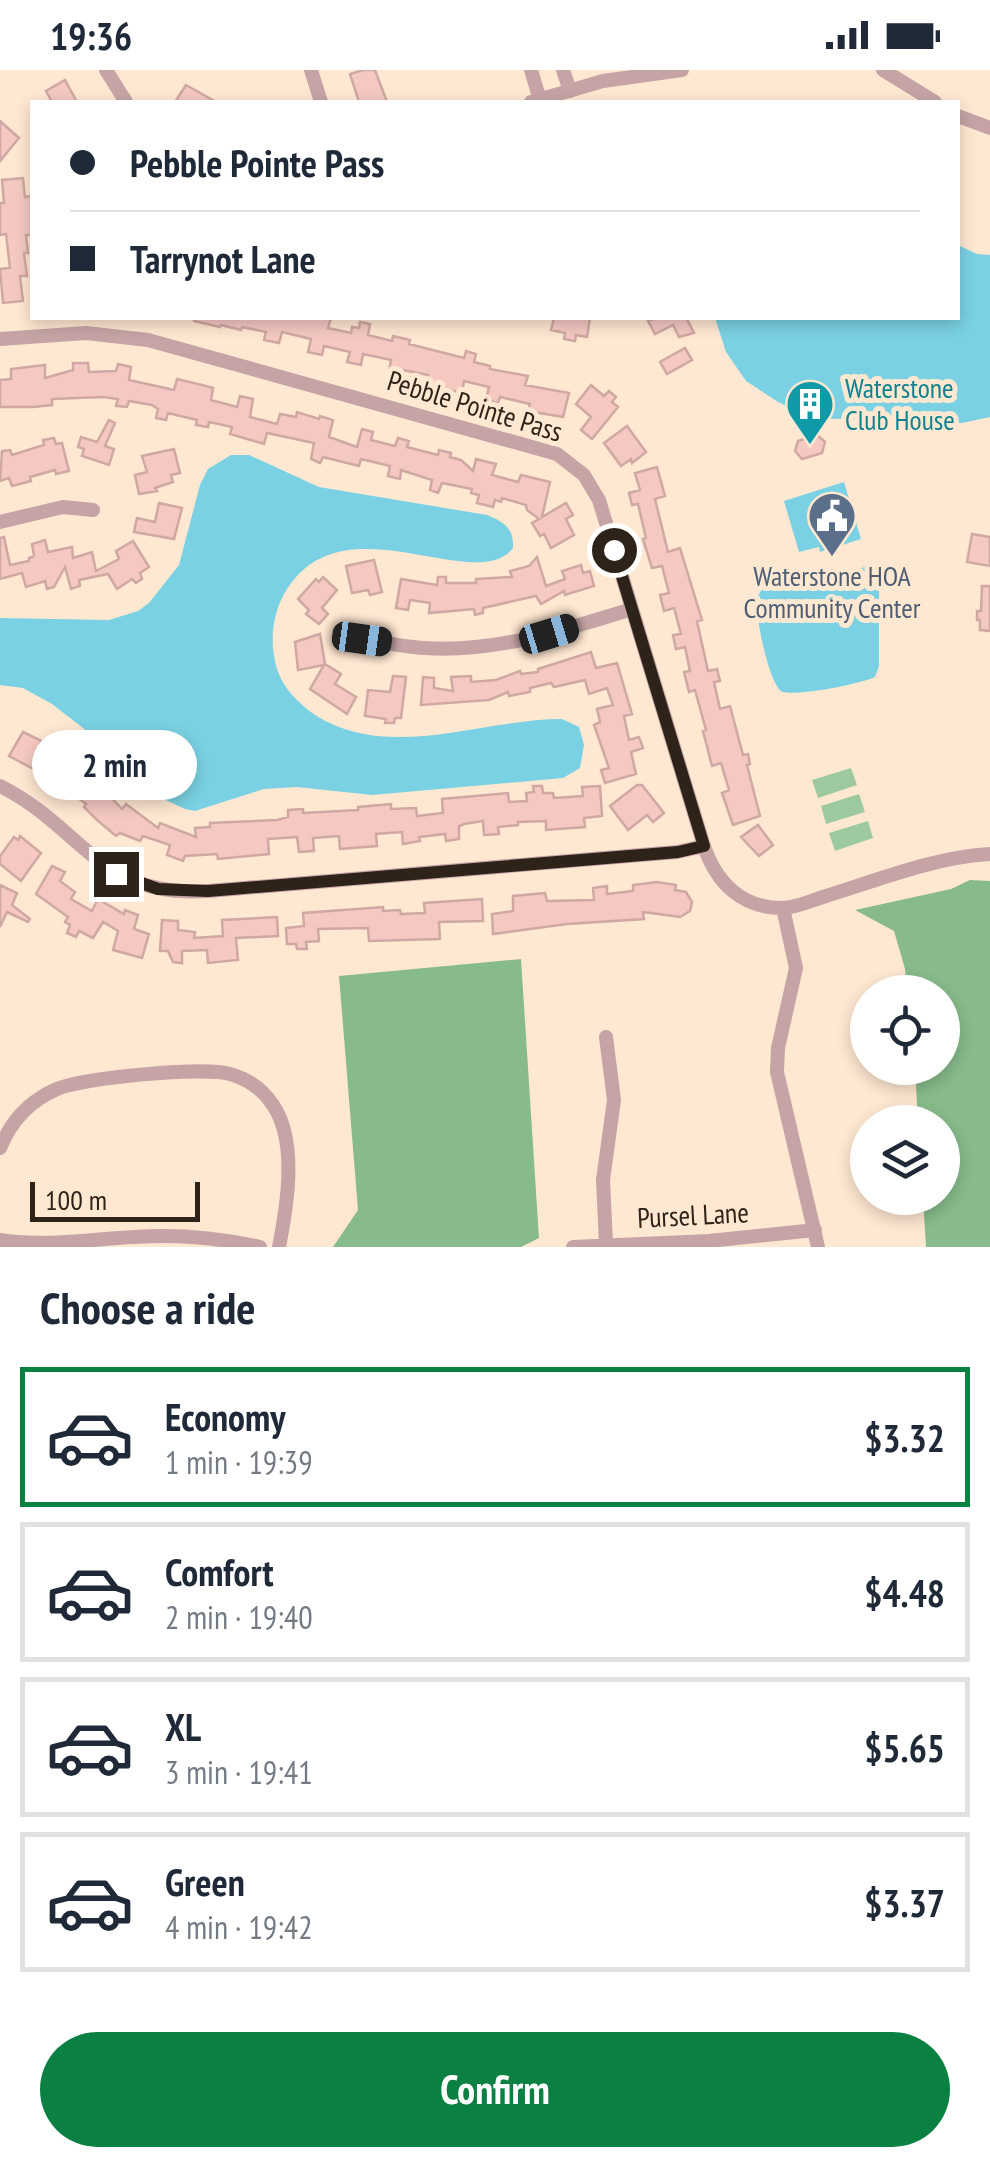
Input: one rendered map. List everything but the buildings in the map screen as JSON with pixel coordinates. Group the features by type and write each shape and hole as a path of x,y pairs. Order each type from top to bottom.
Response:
{"street":[{"path":"106,70 125,100"},
{"path":"311,70 321,100"},
{"path":"531,70 536,100"},
{"path":"564,70 570,91"},
{"path":"539,100 621,78 682,70"},
{"path":"883,70 904,75 933,100"},
{"path":"960,117 990,128"},
{"name":"Pebble Pointe Pass","path":"0,340 77,333 132,337 546,448 577,468 595,490 713,870 728,888 752,902 782,908"},
{"path":"0,522 63,506 92,510"},
{"path":"362,639 434,648 500,645 632,609"},
{"path":"0,786 42,813 116,874 136,884 184,892 678,852 704,846"},
{"path":"818,1247 777,1072 778,1048 796,968 782,908 936,864 990,854"},
{"path":"606,1037 614,1100 604,1180 606,1244"},
{"path":"0,1148 6,1121 42,1097 74,1083 217,1071 246,1080 272,1104 284,1130 286,1182 279,1247"},
{"name":"Pursel Lane","path":"573,1247 709,1241 815,1230"},
{"path":"0,1240 43,1246 133,1236 174,1236 260,1247"}],"green space":[{"path":"851,768 857,785 818,798 812,780"},
{"path":"859,794 865,812 826,824 821,806"},
{"path":"868,821 873,838 835,851 829,833"},
{"path":"970,880 990,881 990,1247 926,1247 924,1215 960,1215 960,1105 917,1105 916,1085 960,1085 960,975 906,975 894,931 855,910 951,889"},
{"path":"521,959 539,1238 521,1247 333,1247 358,1210 339,976"}],"water":[{"path":"960,246 990,255 990,417 962,423 812,418 746,381 726,352 716,320 960,320"},
{"path":"231,455 249,455 319,487 487,515 503,523 512,535 513,548 496,560 472,562 378,549 346,550 317,560 286,591 273,635 280,676 303,706 344,729 405,737 562,719 579,727 584,745 580,768 563,778 372,795 297,787 264,789 195,811 128,782 83,728 52,704 23,688 0,685 0,618 109,620 138,611 179,565 200,485 208,469"},
{"path":"844,482 861,539 820,552 819,547 799,552 784,501"},
{"path":"866,566 874,567 879,574 879,666 875,677 829,689 783,692 773,679 761,638 757,605 762,589 770,582 793,576 840,583"}],"place":[{"name":"Waterstone Club House","path":"810,446"},
{"name":"Waterstone HOA Community Center","path":"832,558"}],"route":[{"path":"116,874 158,889 208,891 678,852 704,846 614,550"}]}
